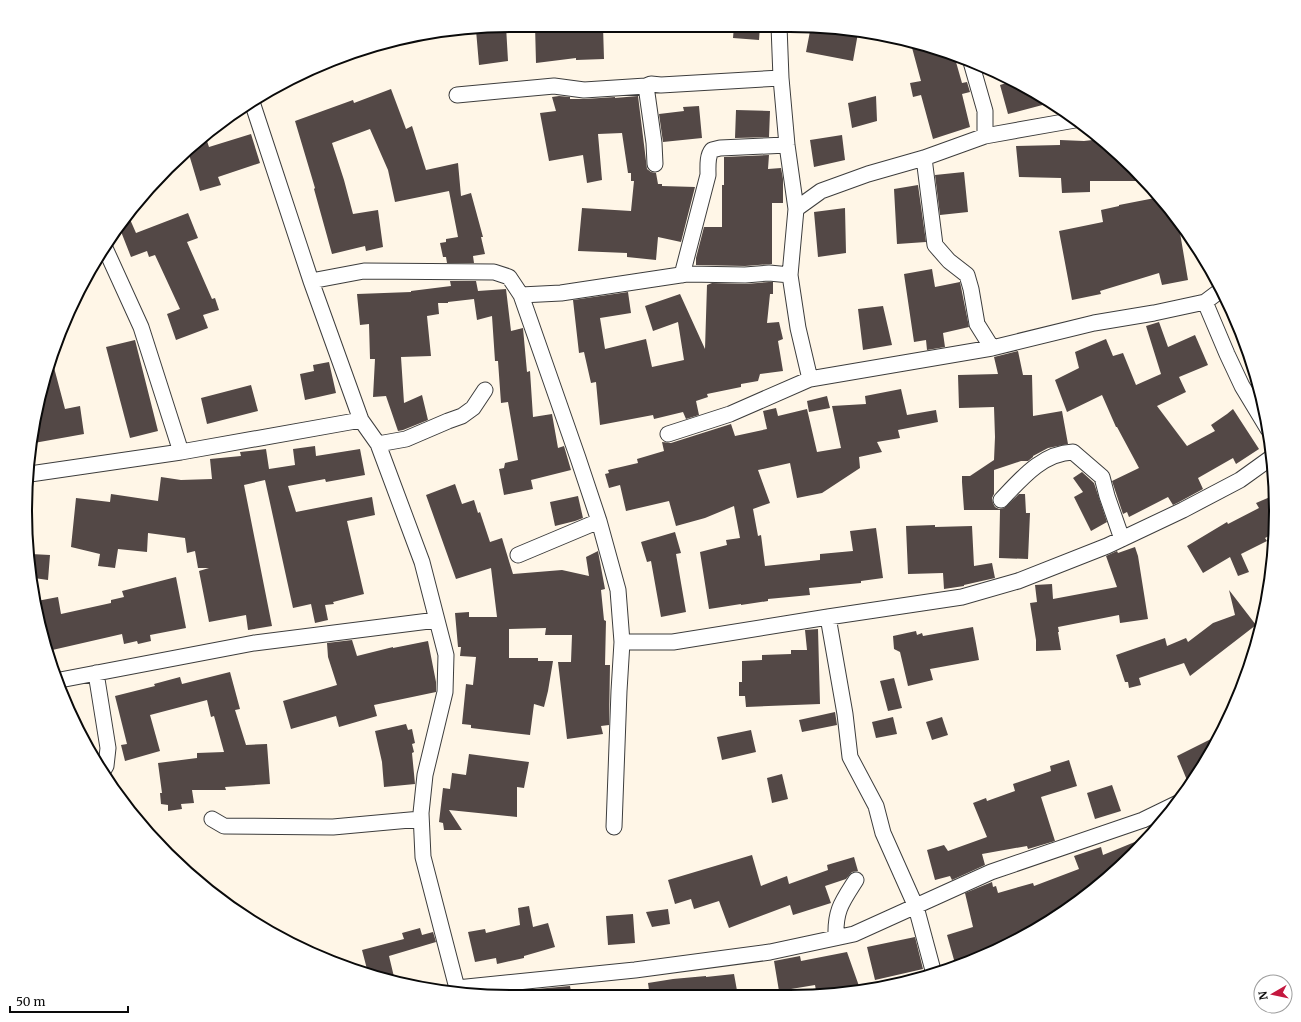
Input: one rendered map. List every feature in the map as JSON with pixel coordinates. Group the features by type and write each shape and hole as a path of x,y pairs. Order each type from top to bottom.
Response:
{"street":[{"path":"779,32 781,78 787,144 796,209 790,275 798,328 810,379"},
{"path":"973,68 985,111 985,136"},
{"path":"457,95 554,86 584,90 646,86 652,84 661,85 781,78"},
{"path":"646,86 654,143 655,164"},
{"path":"254,107 311,281 361,420 378,444 422,562 438,620 446,655 445,692 425,775 421,819 423,857 456,987"},
{"path":"796,209 821,191 868,174 924,158 985,136 1068,121"},
{"path":"682,275 708,175 710,152 712,150 787,144"},
{"path":"924,158 935,245 949,261 967,275 977,324 992,348"},
{"path":"107,253 141,328 181,452"},
{"path":"311,281 364,271 494,272 509,277 521,295 578,458 599,522 618,590 622,642 614,828"},
{"path":"521,295 561,292 682,275 745,275 769,273 790,275"},
{"path":"668,434 730,414 810,379 992,348 1094,323 1154,313 1205,302 1217,293"},
{"path":"1205,302 1242,386 1259,414"},
{"path":"378,444 406,439 462,416 473,408 484,390"},
{"path":"34,473 181,452 361,420"},
{"path":"1001,500 1039,463 1061,454 1073,452 1102,477 1122,539"},
{"path":"622,642 673,642 962,597 1018,581 1107,546 1183,510 1240,480 1266,461"},
{"path":"518,555 599,522"},
{"path":"828,617 845,714 850,756 876,806 882,833 916,907 933,968"},
{"path":"63,680 254,643 438,620"},
{"path":"96,673 108,748 106,766"},
{"path":"472,988 635,970 770,952 854,934 991,872 1143,820 1165,810"},
{"path":"212,819 224,826 333,827 421,819"},
{"path":"836,937 836,922 841,904 856,880"}],"building":[{"path":"506,32 508,61 479,65 476,33"},
{"path":"535,32 603,32 604,59 576,60 576,58 536,63"},
{"path":"734,32 760,32 759,40 733,38"},
{"path":"810,33 857,37 853,61 806,52"},
{"path":"912,48 956,61 962,83 967,82 970,92 962,94 970,127 933,139 921,95 913,97 910,83 921,81"},
{"path":"1006,83 1043,105 1008,114 1000,85"},
{"path":"391,89 406,129 412,126 426,170 458,163 461,196 471,193 483,237 481,237 485,254 473,256 474,263 447,263 446,257 443,257 440,243 446,242 446,239 458,237 449,191 395,202 388,170 370,129 332,143 353,214 378,210 383,247 366,251 365,246 332,254 314,189 315,188 295,121 353,100 354,103"},
{"path":"638,96 647,169 656,173 658,184 662,184 662,186 695,187 681,242 658,237 656,260 627,257 627,253 578,251 582,208 631,211 634,181 631,181 631,173 628,173 622,133 598,134 602,180 587,183 583,155 549,161 540,113 556,111 552,97 570,97 570,99 585,99"},
{"path":"876,96 877,121 852,128 848,103"},
{"path":"699,106 702,138 663,142 659,114 684,111 683,107"},
{"path":"736,110 770,111 769,137 735,138"},
{"path":"251,134 260,163 218,177 221,185 200,191 190,156 207,141 209,147"},
{"path":"842,135 845,160 814,167 810,140"},
{"path":"1060,140 1093,140 1137,181 1090,181 1090,192 1062,193 1061,178 1019,177 1016,146 1060,145"},
{"path":"769,155 768,169 781,168 783,179 783,203 772,203 772,264 745,266 696,265 696,258 704,227 722,227 724,157"},
{"path":"964,172 968,212 940,215 935,175"},
{"path":"918,185 926,242 897,244 894,189"},
{"path":"1153,198 1180,234 1188,280 1162,285 1159,273 1100,291 1101,294 1072,300 1059,231 1103,222 1101,210"},
{"path":"845,208 846,253 818,257 814,212"},
{"path":"188,213 198,238 187,242 212,299 215,298 219,310 203,315 208,328 176,340 167,314 180,309 155,255 149,257 147,251 131,257 121,233 130,220 136,233"},
{"path":"932,269 935,287 960,282 969,327 943,333 945,347 927,350 926,340 914,342 904,274"},
{"path":"450,281 476,281 478,291 506,289 511,331 523,328 527,372 530,371 533,417 552,414 558,448 564,446 571,470 531,480 533,489 504,495 499,469 504,468 505,463 518,460 508,402 501,403 498,361 495,361 492,316 477,320 474,299 438,303 439,314 427,316 431,356 401,357 404,403 422,395 428,420 398,431 386,396 373,397 375,359 370,359 369,324 360,325 357,294 411,292 451,286"},
{"path":"773,282 773,294 770,294 767,323 779,322 783,339 778,341 783,371 760,374 758,381 741,384 741,387 707,394 708,397 696,401 699,415 686,419 683,412 654,419 653,415 600,425 596,382 591,383 584,352 579,353 573,300 628,292 631,313 600,318 605,349 646,339 652,367 684,360 678,322 653,331 645,306 680,294 705,349 707,285 712,283 745,284"},
{"path":"883,306 892,345 863,350 858,309"},
{"path":"1159,322 1168,347 1195,335 1208,365 1179,377 1186,392 1157,406 1187,446 1215,431 1211,425 1233,409 1259,449 1236,464 1233,458 1198,478 1203,489 1179,502 1173,505 1168,497 1129,517 1127,512 1123,514 1112,481 1139,468 1116,427 1102,395 1067,412 1055,380 1079,368 1075,352 1106,339 1113,356 1123,353 1136,385 1161,374 1146,326"},
{"path":"135,340 158,431 130,438 106,347"},
{"path":"1018,351 1023,375 1032,375 1033,416 1062,411 1068,444 1048,448 1033,456 1028,461 1021,461 994,470 994,494 992,498 995,507 999,509 1004,508 1019,494 1025,494 1026,513 1030,513 1028,559 999,558 1000,510 964,510 962,482 962,476 970,476 994,460 994,407 959,408 958,375 998,374 994,357"},
{"path":"329,362 336,393 305,400 300,374 314,371 313,365"},
{"path":"54,367 65,409 80,406 84,434 37,442 48,387"},
{"path":"251,385 258,411 207,424 201,398"},
{"path":"901,389 907,415 936,410 938,422 898,430 900,438 877,442 882,452 859,457 860,468 822,493 797,498 790,463 758,470 770,503 753,509 758,536 761,535 765,566 820,560 820,554 853,551 850,531 876,528 883,578 861,581 861,583 809,588 810,595 768,599 768,601 709,609 700,552 727,545 726,540 740,538 734,506 705,518 676,526 669,501 626,511 620,485 609,488 605,474 609,473 608,470 638,463 637,459 664,451 662,442 671,443 731,424 735,436 767,429 763,411 776,408 778,416 807,409 817,452 841,448 832,406 866,404 865,396"},
{"path":"827,396 830,408 809,412 807,401"},
{"path":"315,446 316,456 360,449 365,475 326,482 325,479 288,486 296,512 372,497 375,515 347,521 364,594 333,602 334,604 325,605 328,620 315,623 311,604 293,608 265,480 244,485 272,626 248,630 246,615 209,622 199,571 209,568 198,568 195,551 187,553 185,538 148,533 147,552 118,549 115,568 98,566 100,554 71,547 76,498 110,502 111,494 158,501 161,477 181,480 212,479 210,459 241,456 240,452 266,449 269,469 295,465 293,449"},
{"path":"1082,472 1094,483 1107,522 1091,531 1074,497 1083,492 1073,478"},
{"path":"455,484 462,504 474,500 478,513 480,512 490,542 502,538 513,574 562,570 589,576 586,557 598,551 605,589 601,590 604,620 606,621 605,665 610,665 609,725 601,726 603,734 567,739 558,662 571,662 572,635 545,635 546,628 509,629 509,658 538,658 538,661 553,661 544,707 534,704 530,735 471,728 471,725 462,724 466,684 473,685 476,657 460,656 461,647 458,647 455,613 469,612 469,617 497,617 491,568 456,579 426,495"},
{"path":"578,496 583,518 555,526 550,502"},
{"path":"1269,498 1268,536 1265,538 1267,541 1241,554 1249,572 1238,576 1230,557 1203,573 1187,546 1227,522 1228,524 1259,508 1256,503"},
{"path":"935,525 935,527 972,526 974,566 992,563 995,578 964,586 944,589 943,573 908,574 906,526"},
{"path":"675,532 681,553 676,554 686,612 661,617 651,561 647,562 641,542"},
{"path":"1135,547 1138,556 1148,619 1120,623 1119,615 1058,627 1061,650 1036,651 1036,640 1030,603 1037,602 1035,585 1052,584 1053,599 1117,587 1106,556 1117,551 1118,553"},
{"path":"34,554 50,555 48,580 37,578"},
{"path":"176,577 186,628 150,635 151,641 138,644 137,641 124,644 122,634 52,650 40,600 58,597 61,614 111,603 111,600 124,597 122,591"},
{"path":"1229,590 1255,626 1190,676 1184,663 1139,678 1141,685 1129,688 1128,682 1125,682 1116,655 1165,638 1167,646 1186,638 1188,642 1213,623 1235,615"},
{"path":"973,627 979,660 930,669 933,680 908,686 900,652 894,649 893,636 916,631 917,635 922,633 923,636"},
{"path":"818,629 820,704 746,707 745,696 739,696 739,682 742,682 742,661 762,660 762,655 791,654 791,650 807,650 805,630"},
{"path":"352,640 357,656 393,647 428,641 436,682 436,692 374,705 377,716 339,727 336,716 291,729 283,701 337,685 328,657 327,643"},
{"path":"230,672 240,709 235,710 246,745 267,744 270,784 225,787 226,790 192,790 194,803 181,804 182,809 168,811 168,805 161,804 160,793 162,793 158,763 197,758 197,753 224,752 214,716 211,717 207,700 150,715 160,751 125,761 121,745 127,744 115,696 155,686 154,684 180,677 182,684"},
{"path":"894,678 902,708 888,711 880,681"},
{"path":"835,712 837,725 802,732 799,720"},
{"path":"893,717 897,734 876,738 872,722"},
{"path":"942,717 948,735 932,740 926,722"},
{"path":"406,724 408,730 412,729 415,743 412,744 414,752 412,753 415,784 384,787 382,762 375,731"},
{"path":"751,730 756,752 722,760 717,737"},
{"path":"1211,739 1187,779 1177,756"},
{"path":"469,754 529,762 524,788 517,787 517,817 449,810 462,830 444,830 443,823 439,822 443,788 450,789 452,773 466,775"},
{"path":"1069,760 1077,786 1041,797 1055,841 1028,849 1027,846 982,854 985,865 952,880 950,876 935,880 927,850 944,845 948,851 987,837 973,803 986,798 987,801 1015,791 1013,784 1051,771 1050,766"},
{"path":"782,774 788,799 772,803 767,778"},
{"path":"1112,785 1121,811 1095,819 1087,793"},
{"path":"1137,841 1106,871 1082,891 1056,909 1030,926 1002,941 954,961 947,935 973,927 965,893 992,882 993,887 996,886 998,893 1033,883 1034,886 1079,869 1074,856 1101,847 1103,855"},
{"path":"752,855 761,886 787,876 789,884 828,870 827,865 854,857 858,871 852,872 846,879 825,886 831,903 793,915 790,905 729,928 719,901 694,909 691,899 675,904 668,880"},
{"path":"529,906 533,927 548,923 555,947 524,956 524,958 497,964 496,958 475,962 468,932 485,929 486,933 520,925 518,908"},
{"path":"668,909 670,924 652,927 646,912"},
{"path":"633,914 635,943 608,945 606,916"},
{"path":"420,928 422,935 433,932 436,942 389,956 394,976 367,968 362,950 404,939 402,933"},
{"path":"915,937 923,969 875,980 867,947"},
{"path":"847,952 859,985 816,989 815,985 779,990 774,961 800,956 801,961"},
{"path":"734,974 737,990 649,990 648,983 673,979"},
{"path":"570,986 571,990 525,990"}]}
